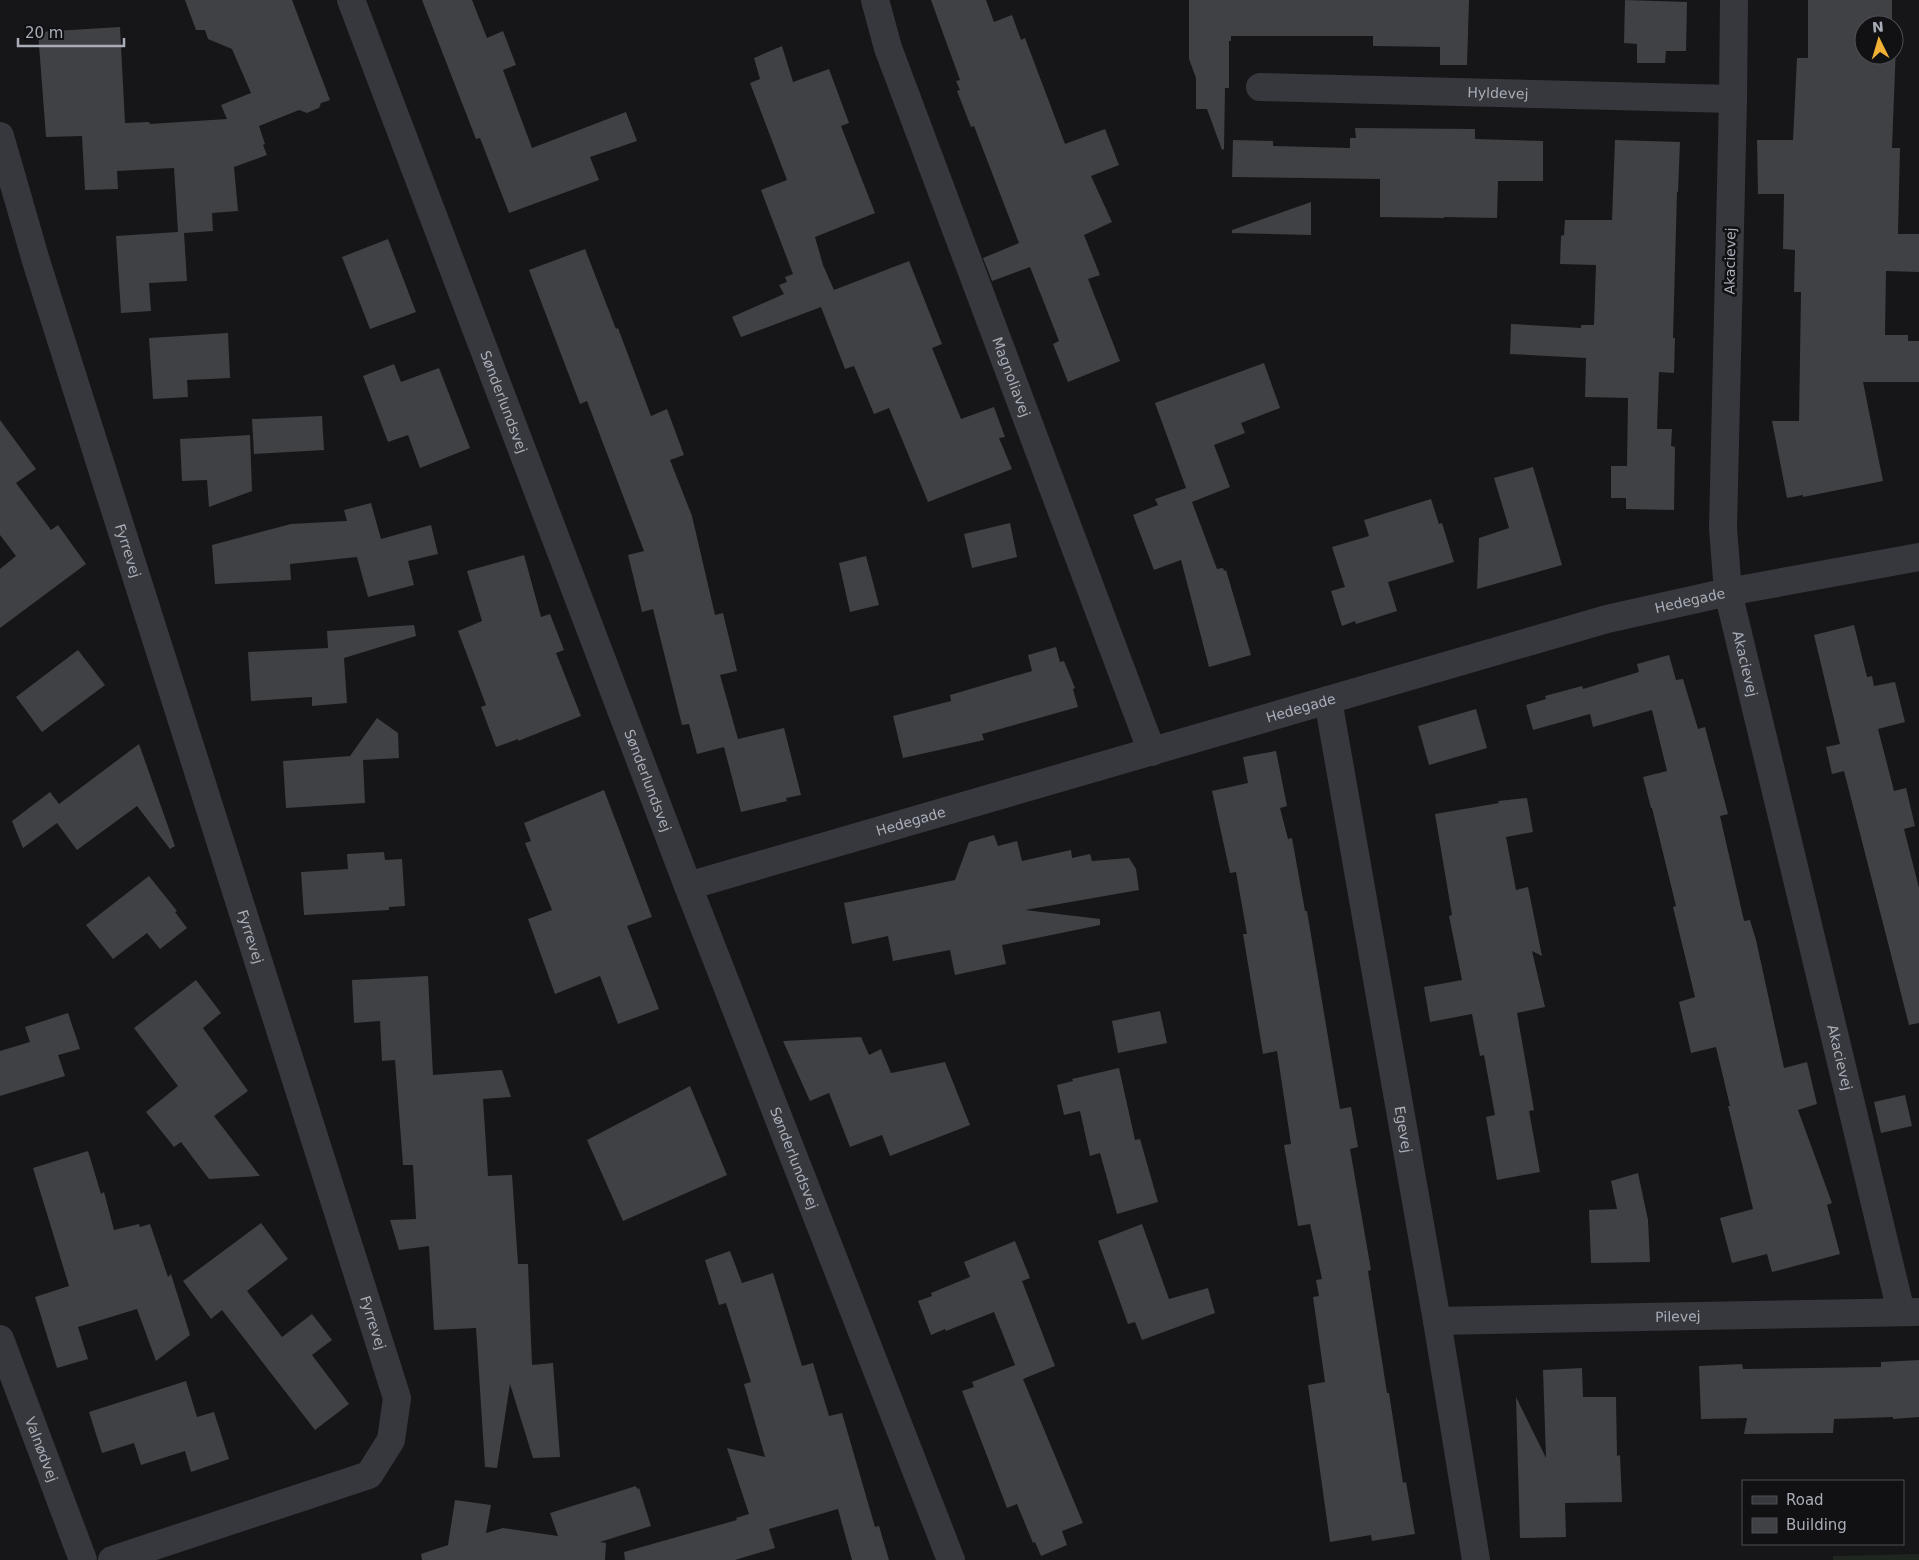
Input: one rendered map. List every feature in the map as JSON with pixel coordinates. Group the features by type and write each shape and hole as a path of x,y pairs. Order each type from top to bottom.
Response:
{"street":[{"name":"Sønderlundsvej","path":"351,0 688,886 950,1560"},
{"name":"Magnoliavej","path":"875,0 888,48 1152,752"},
{"name":"Akacievej","path":"1734,0 1734,99 1723,528 1728,592 1910,1312"},
{"name":"Hyldevej","path":"1260,87 1734,99"},
{"name":"Fyrrevej","path":"0,136 36,261 397,1398 391,1440 369,1475 112,1560"},
{"name":"Hedegade","path":"688,886 1606,619 1728,592 1919,557"},
{"name":"Egevej","path":"1328,700 1437,1321 1476,1560"},
{"name":"Pilevej","path":"1437,1321 1910,1312"},
{"name":"Valnødvej","path":"0,1339 83,1560"}],"shaded area":[{"path":"1919,1554 1919,1560 1833,1560 1833,1556"}],"building":[{"path":"185,0 292,0 330,100 321,103 319,108 307,113 299,110 259,126 267,155 234,167 238,211 212,213 213,231 184,233 187,281 149,283 151,311 121,313 116,236 178,232 174,168 117,171 118,189 85,190 82,136 46,137 38,32 120,27 125,123 149,122 150,124 227,119 221,105 251,93 232,49 208,39 205,30 196,30"},
{"path":"422,0 472,0 487,38 503,31 516,65 503,70 532,148 626,112 637,141 590,157 599,180 509,213 480,138 476,139"},
{"path":"931,0 986,0 994,22 1012,15 1021,40 1025,38 1065,144 1105,129 1119,165 1091,176 1112,222 1084,235 1100,275 1088,279 1120,361 1068,382 1053,344 1059,341 1030,267 992,281 983,258 1019,243 974,126 971,127 957,91 960,90 956,81 960,80"},
{"path":"1189,0 1469,0 1467,65 1440,65 1440,47 1373,46 1373,36 1231,36 1231,41 1229,41 1229,88 1225,88 1224,149 1222,150 1207,109 1196,109 1196,78 1189,59"},
{"path":"1625,0 1687,2 1686,51 1666,51 1665,63 1637,63 1637,44 1624,43"},
{"path":"1808,0 1892,0 1892,15 1854,15 1854,65 1895,65 1892,148 1900,148 1898,234 1919,234 1919,272 1886,271 1885,335 1908,335 1908,341 1919,341 1919,382 1863,382 1883,481 1803,497 1803,495 1787,498 1772,421 1799,421 1801,292 1794,292 1795,250 1783,249 1784,194 1758,194 1757,140 1793,140 1797,58 1808,58"},
{"path":"782,46 793,82 829,69 849,123 841,126 875,213 815,237 823,265 834,290 909,261 942,344 932,348 961,419 994,407 1005,437 999,438 1012,469 928,502 889,408 874,414 854,366 845,369 821,307 741,337 732,317 784,294 779,285 787,282 785,277 793,274 761,190 787,180 750,83 760,79 754,58"},
{"path":"1355,128 1475,129 1475,139 1543,141 1543,181 1498,181 1497,218 1444,218 1380,217 1380,179 1232,177 1233,140 1273,141 1273,146 1350,148 1350,138 1356,138"},
{"path":"1615,140 1680,142 1673,338 1675,338 1674,373 1659,372 1657,429 1672,429 1671,446 1675,447 1674,510 1626,509 1626,498 1611,498 1611,466 1627,466 1628,398 1585,397 1586,358 1510,354 1511,324 1581,328 1581,325 1594,325 1596,265 1560,264 1561,236 1564,235 1565,220 1612,220"},
{"path":"1311,202 1311,235 1232,233 1232,230"},
{"path":"388,239 416,312 370,329 342,257"},
{"path":"585,249 616,329 618,328 651,416 667,409 684,455 670,460 692,516 715,615 723,613 737,671 720,675 738,739 784,728 801,795 786,798 787,801 741,812 724,747 697,754 689,724 682,725 653,609 642,612 628,555 644,551 587,401 580,404 529,270"},
{"path":"228,333 230,378 187,380 188,397 153,399 149,338"},
{"path":"1264,363 1280,408 1241,423 1245,433 1214,445 1230,487 1192,502 1217,569 1223,568 1224,571 1226,570 1251,655 1209,667 1181,560 1154,570 1133,515 1158,505 1155,499 1186,488 1155,403"},
{"path":"394,364 401,382 439,368 470,448 420,468 408,435 388,442 363,376"},
{"path":"322,416 324,450 254,454 252,419"},
{"path":"0,420 36,469 16,483 51,530 58,525 86,564 0,628 0,569 16,556 0,535"},
{"path":"250,435 252,491 209,507 207,480 182,481 180,439"},
{"path":"1533,467 1562,565 1477,589 1479,538 1509,528 1494,478"},
{"path":"1431,499 1439,524 1442,523 1454,562 1388,582 1397,611 1356,624 1355,621 1342,626 1331,591 1345,587 1332,547 1369,536 1364,520"},
{"path":"371,503 381,539 431,525 438,554 408,561 414,585 368,597 357,557 290,564 291,580 215,584 212,545 291,524 347,521 344,510"},
{"path":"1010,523 1017,557 972,568 964,534"},
{"path":"524,555 541,617 550,614 564,650 556,653 581,716 518,741 518,739 496,747 481,707 486,705 458,631 482,621 467,571"},
{"path":"866,556 879,605 850,612 839,563"},
{"path":"414,625 416,636 344,658 347,703 312,706 312,697 251,701 248,652 328,648 327,631"},
{"path":"1854,625 1867,677 1872,676 1874,686 1895,682 1905,722 1878,729 1894,791 1906,788 1915,826 1904,829 1919,888 1919,1023 1909,1025 1844,771 1832,774 1826,747 1840,744 1814,635"},
{"path":"1056,647 1060,662 1064,661 1075,688 1073,689 1078,707 982,734 984,740 903,758 893,716 951,701 950,695 1032,671 1028,655"},
{"path":"78,650 105,685 42,732 16,697"},
{"path":"1669,655 1676,680 1683,679 1698,729 1705,727 1728,814 1720,816 1744,921 1750,920 1756,940 1784,1068 1807,1062 1817,1104 1798,1110 1832,1203 1827,1205 1840,1254 1772,1272 1767,1254 1732,1263 1720,1218 1753,1209 1716,1047 1691,1053 1679,1002 1695,997 1673,907 1676,906 1643,777 1667,771 1652,710 1593,727 1590,714 1533,730 1526,705 1546,699 1545,696 1582,686 1583,689 1639,672 1637,664"},
{"path":"1476,709 1487,748 1429,765 1418,726"},
{"path":"377,718 398,733 399,758 363,760 365,803 286,808 283,761 350,756"},
{"path":"139,744 175,846 170,849 137,806 77,850 57,823 23,848 12,821 50,792 59,804"},
{"path":"1276,751 1287,806 1280,808 1288,839 1292,838 1305,911 1307,911 1340,1109 1351,1107 1358,1147 1350,1149 1371,1270 1368,1271 1403,1483 1406,1482 1415,1534 1372,1541 1371,1535 1330,1542 1308,1385 1325,1382 1313,1297 1319,1296 1316,1280 1322,1279 1310,1224 1298,1226 1284,1145 1291,1144 1277,1051 1263,1054 1243,934 1247,934 1236,872 1230,873 1212,791 1248,783 1243,757"},
{"path":"604,790 652,917 627,926 659,1009 618,1024 600,976 555,994 528,919 552,910 525,843 531,841 524,823"},
{"path":"1527,798 1533,832 1506,837 1516,890 1528,887 1542,956 1532,951 1545,1007 1517,1013 1534,1110 1529,1111 1540,1172 1497,1180 1486,1117 1495,1115 1484,1055 1480,1056 1472,1014 1430,1022 1424,987 1462,980 1449,916 1452,915 1435,814 1499,803 1498,801"},
{"path":"994,835 998,846 1017,841 1022,861 1071,850 1072,858 1090,854 1092,861 1129,858 1136,869 1139,890 1025,910 1100,919 1100,925 1002,945 1006,964 955,975 950,950 893,961 888,936 852,944 844,903 955,880 969,842"},
{"path":"384,852 385,860 402,859 405,906 389,907 389,910 304,915 301,872 348,869 347,854"},
{"path":"149,876 177,911 175,912 187,928 160,949 147,933 113,959 86,925"},
{"path":"428,976 433,1075 502,1070 511,1097 483,1099 488,1176 512,1175 518,1264 528,1264 532,1365 553,1363 560,1457 533,1458 510,1384 497,1468 485,1467 476,1328 434,1330 429,1246 399,1250 390,1220 416,1219 413,1165 403,1165 395,1060 382,1061 380,1021 354,1023 352,980"},
{"path":"196,980 221,1013 203,1028 248,1091 214,1116 260,1176 209,1179 181,1142 174,1147 146,1112 178,1086 134,1028"},
{"path":"1160,1011 1167,1043 1118,1053 1112,1021"},
{"path":"68,1013 80,1049 58,1055 65,1076 0,1096 0,1051 30,1042 25,1027"},
{"path":"861,1037 869,1055 881,1049 891,1073 945,1062 970,1125 890,1156 882,1135 850,1147 829,1093 810,1101 783,1041"},
{"path":"1119,1068 1135,1140 1140,1139 1158,1202 1117,1214 1100,1153 1090,1156 1080,1111 1064,1115 1057,1085 1073,1081 1072,1079"},
{"path":"690,1086 727,1175 623,1221 587,1140"},
{"path":"1905,1095 1912,1126 1881,1133 1874,1102"},
{"path":"88,1151 101,1194 104,1192 114,1230 139,1224 140,1227 150,1224 168,1277 171,1274 190,1335 156,1361 137,1309 78,1327 88,1359 57,1368 35,1297 69,1286 33,1168"},
{"path":"1638,1173 1648,1220 1650,1262 1591,1263 1589,1210 1617,1209 1611,1181"},
{"path":"261,1223 288,1259 247,1291 282,1337 312,1314 332,1340 312,1355 349,1404 315,1430 222,1310 211,1319 183,1281"},
{"path":"1142,1224 1169,1299 1208,1288 1215,1313 1142,1340 1135,1322 1128,1324 1098,1241"},
{"path":"1015,1241 1030,1278 1022,1281 1055,1366 1023,1379 1083,1523 1062,1531 1067,1545 1041,1556 1035,1542 1033,1543 1017,1504 1007,1508 962,1391 974,1387 972,1382 1015,1365 994,1312 931,1335 918,1301 932,1296 931,1293 970,1277 964,1262"},
{"path":"730,1251 742,1283 773,1273 802,1366 813,1363 829,1416 842,1413 875,1527 879,1526 889,1560 852,1560 838,1509 769,1529 775,1548 735,1560 625,1560 624,1552 737,1520 736,1518 749,1514 727,1448 765,1457 744,1384 751,1382 726,1303 719,1305 705,1260"},
{"path":"1919,1360 1919,1417 1834,1419 1833,1433 1744,1434 1747,1418 1701,1419 1699,1366 1742,1364 1743,1369 1881,1367 1881,1362"},
{"path":"1582,1368 1583,1397 1616,1397 1617,1456 1620,1455 1622,1502 1565,1503 1566,1537 1520,1538 1516,1397 1546,1458 1543,1370"},
{"path":"186,1381 197,1417 214,1412 229,1459 191,1472 185,1451 141,1465 134,1443 102,1453 89,1412"},
{"path":"636,1486 637,1489 639,1488 651,1526 600,1542 606,1543 605,1560 422,1560 421,1554 448,1545 455,1500 491,1505 486,1533 503,1528 558,1536 550,1513"}]}
